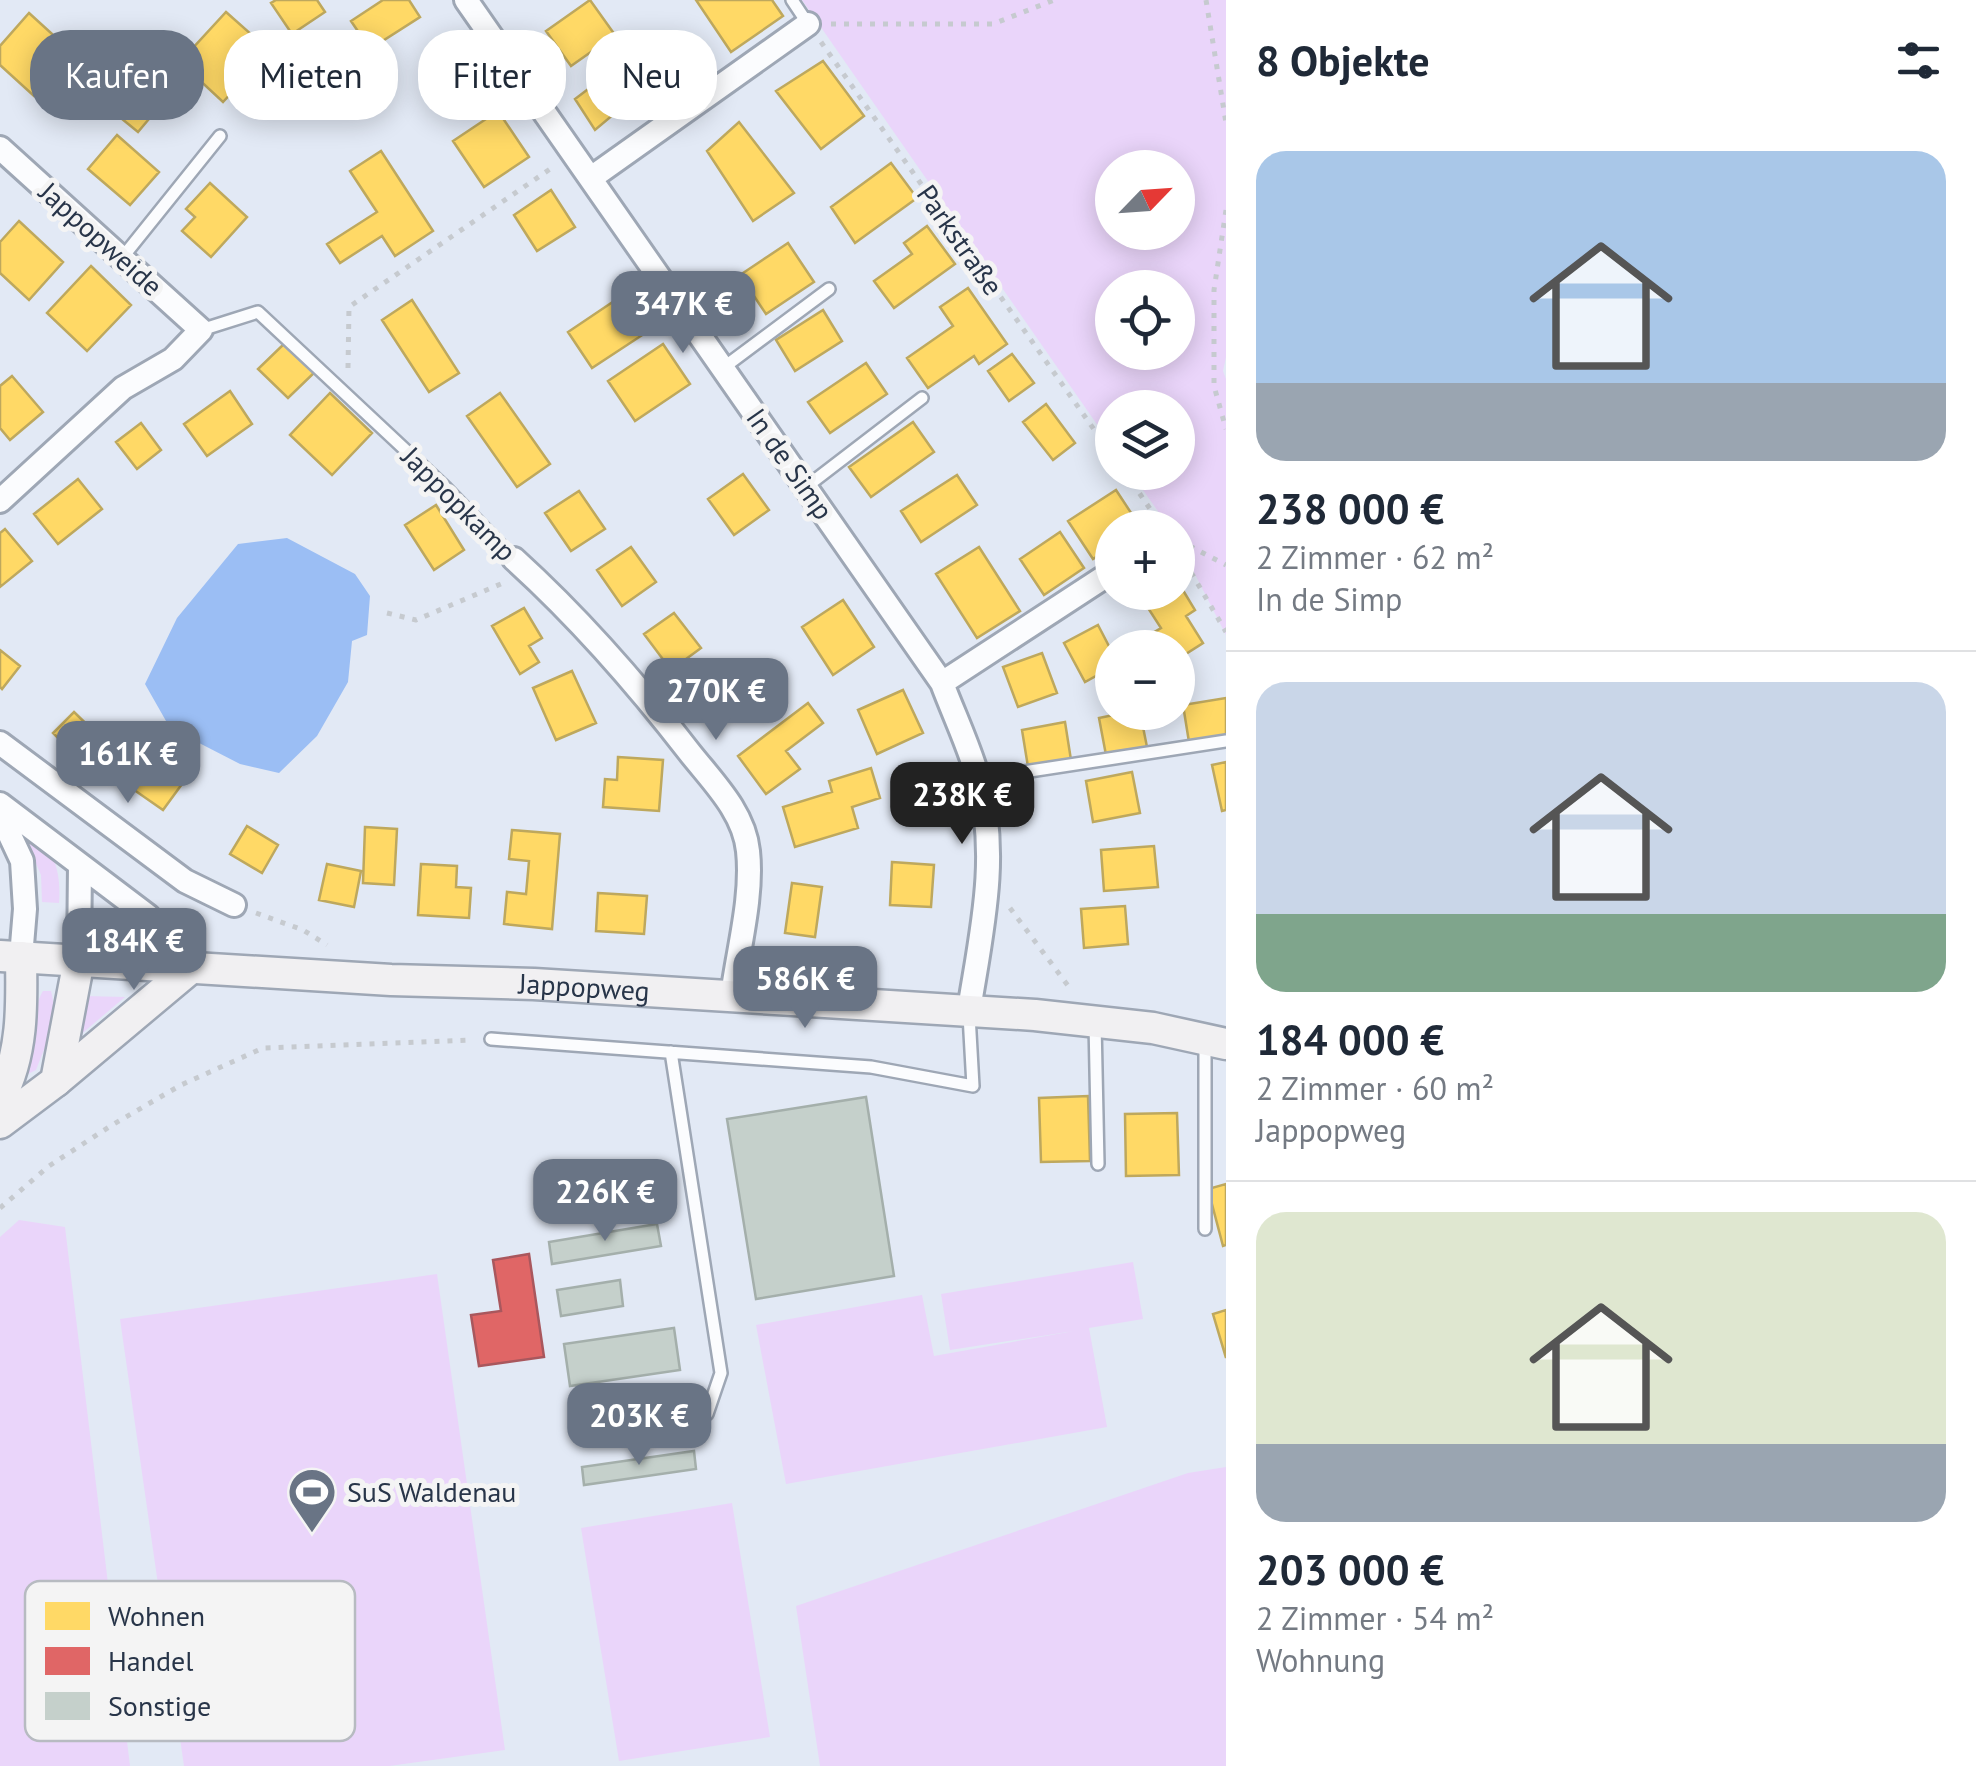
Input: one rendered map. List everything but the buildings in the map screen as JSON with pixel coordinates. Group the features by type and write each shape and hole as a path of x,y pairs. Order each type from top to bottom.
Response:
{"street":[{"name":"In de Simp","path":"466,0 942,683 978,779 988,839 988,877 969,1010"},
{"path":"591,178 808,24"},
{"name":"Jappopweide","path":"0,148 201,330"},
{"name":"Jappopkamp","path":"3,492 124,388 174,359 201,330"},
{"name":"Jappopkamp","path":"522,565 642,691 737,813 748,848 732,996"},
{"path":"942,683 1095,583"},
{"path":"0,742 185,880 234,905"},
{"path":"0,804 148,916 192,966 0,1123"},
{"path":"0,814 22,861 25,909 11,956 22,1015 12,1076 0,1098"},
{"path":"56,1081 79,960 80,865"},
{"name":"Jappopweg","path":"11,956 969,1010 1095,1019 1216,1042"}],"lane":[{"path":"792,0 808,24"},
{"path":"122,258 220,136"},
{"path":"723,368 830,289"},
{"name":"Jappopkamp","path":"201,330 258,312 522,565"},
{"path":"806,487 922,398"},
{"path":"978,779 1226,741"},
{"path":"492,1039 870,1067 973,1086 969,1010"},
{"path":"1095,1019 1098,1164"},
{"path":"1205,1229 1216,1042"},
{"path":"671,1052 721,1373 707,1414"}],"path":[{"path":"808,24 993,24 1054,0"},
{"path":"1206,0 1226,123"},
{"name":"Parkstraße","path":"808,24 1095,432"},
{"path":"347,396 349,307 573,153"},
{"path":"1226,210 1214,290 1214,386 1226,428"},
{"path":"1195,549 1226,565"},
{"path":"387,613 416,620 522,565"},
{"path":"1195,579 1226,632"},
{"path":"988,877 1034,944 1095,1019"},
{"path":"234,905 302,930 332,948"},
{"path":"0,1208 49,1166 112,1125 181,1084 263,1048 492,1039"}],"shaded area":[{"path":"802,0 1226,0 1226,635 1195,574 1195,510 1157,510 1143,490 1195,490 1195,390 1095,390 1095,422"},
{"path":"25,838 44,847 55,863 59,903 42,902 41,875"},
{"path":"87,916 139,917 139,929 87,928"},
{"path":"43,991 51,991 52,1021 36,1070 28,1074 34,1017"},
{"path":"84,996 125,997 79,1036"},
{"path":"19,1220 65,1227 108,1581 25,1581 25,1741 127,1741 130,1766 0,1766 0,1237"},
{"path":"1133,1262 1143,1319 1089,1328 1107,1427 786,1484 756,1325 922,1295 934,1356 1074,1331 950,1350 941,1294"},
{"name":"SuS Waldenau","path":"437,1274 505,1750 389,1766 184,1766 180,1741 355,1741 355,1581 158,1581 120,1319"},
{"path":"1226,1467 1226,1766 820,1766 796,1606 1188,1473"},
{"path":"732,1503 770,1737 619,1761 581,1528"}],"water":[{"path":"287,538 355,574 370,596 367,635 352,641 348,682 317,736 279,773 240,764 170,728 145,684 177,618 238,544"}],"place":[{"name":"SuS Waldenau","path":"312,1534"}]}
